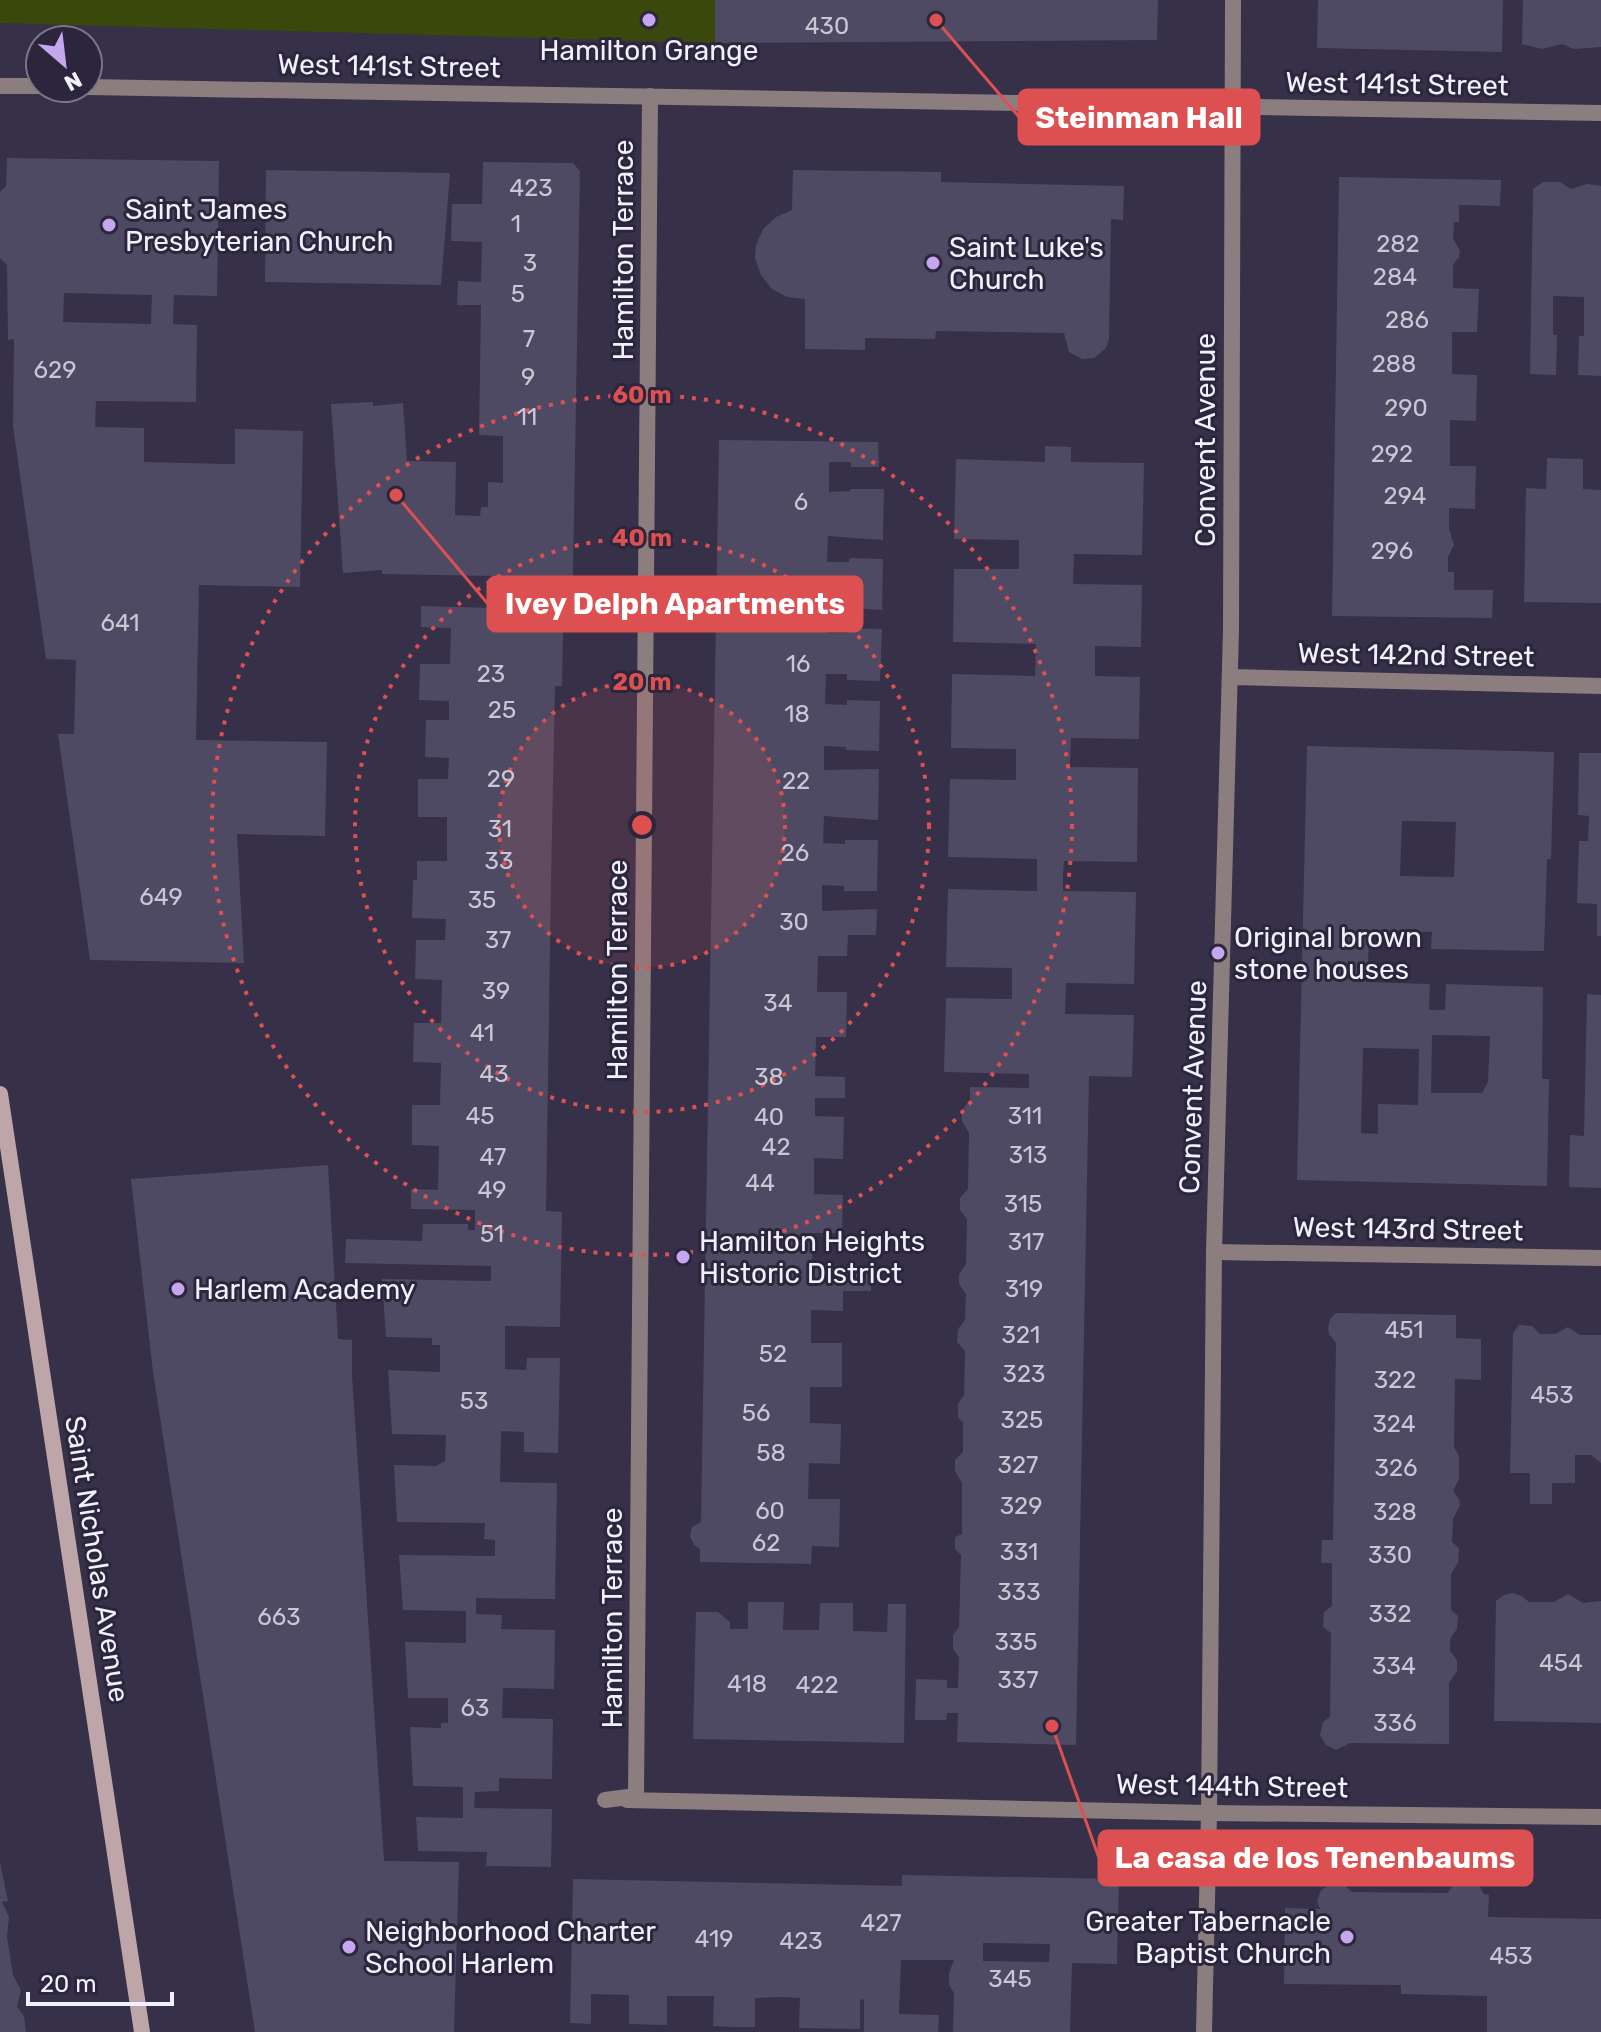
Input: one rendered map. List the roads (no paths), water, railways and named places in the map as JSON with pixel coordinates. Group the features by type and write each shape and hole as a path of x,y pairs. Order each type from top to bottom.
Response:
{"main road":[{"name":"Saint Nicholas Avenue","path":"0,1094 142,2032"}],"street":[{"name":"Convent Avenue","path":"1204,2032 1214,1252 1231,677 1233,0"},
{"path":"0,86 24,86"},
{"name":"West 141st Street","path":"104,87 1601,113"},
{"name":"Hamilton Terrace","path":"636,1796 650,96"},
{"name":"West 142nd Street","path":"1231,677 1601,686"},
{"name":"West 143rd Street","path":"1214,1252 1601,1258"},
{"name":"West 144th Street","path":"636,1796 605,1800 1209,1813 1601,1817"}],"place":[{"name":"Hamilton Grange","path":"649,20"},
{"name":"Steinman Hall","path":"936,20"},
{"name":"Saint James Presbyterian Church","path":"109,225"},
{"name":"Saint Luke's Church","path":"933,263"},
{"name":"Ivey Delph Apartments","path":"396,495"},
{"name":"Original brown stone houses","path":"1218,953"},
{"name":"Hamilton Heights Historic District","path":"683,1257"},
{"name":"Harlem Academy","path":"178,1289"},
{"name":"La casa de los Tenenbaums","path":"1052,1726"},
{"name":"Greater Tabernacle Baptist Church","path":"1347,1937"},
{"name":"Neighborhood Charter School Harlem","path":"349,1947"}]}
